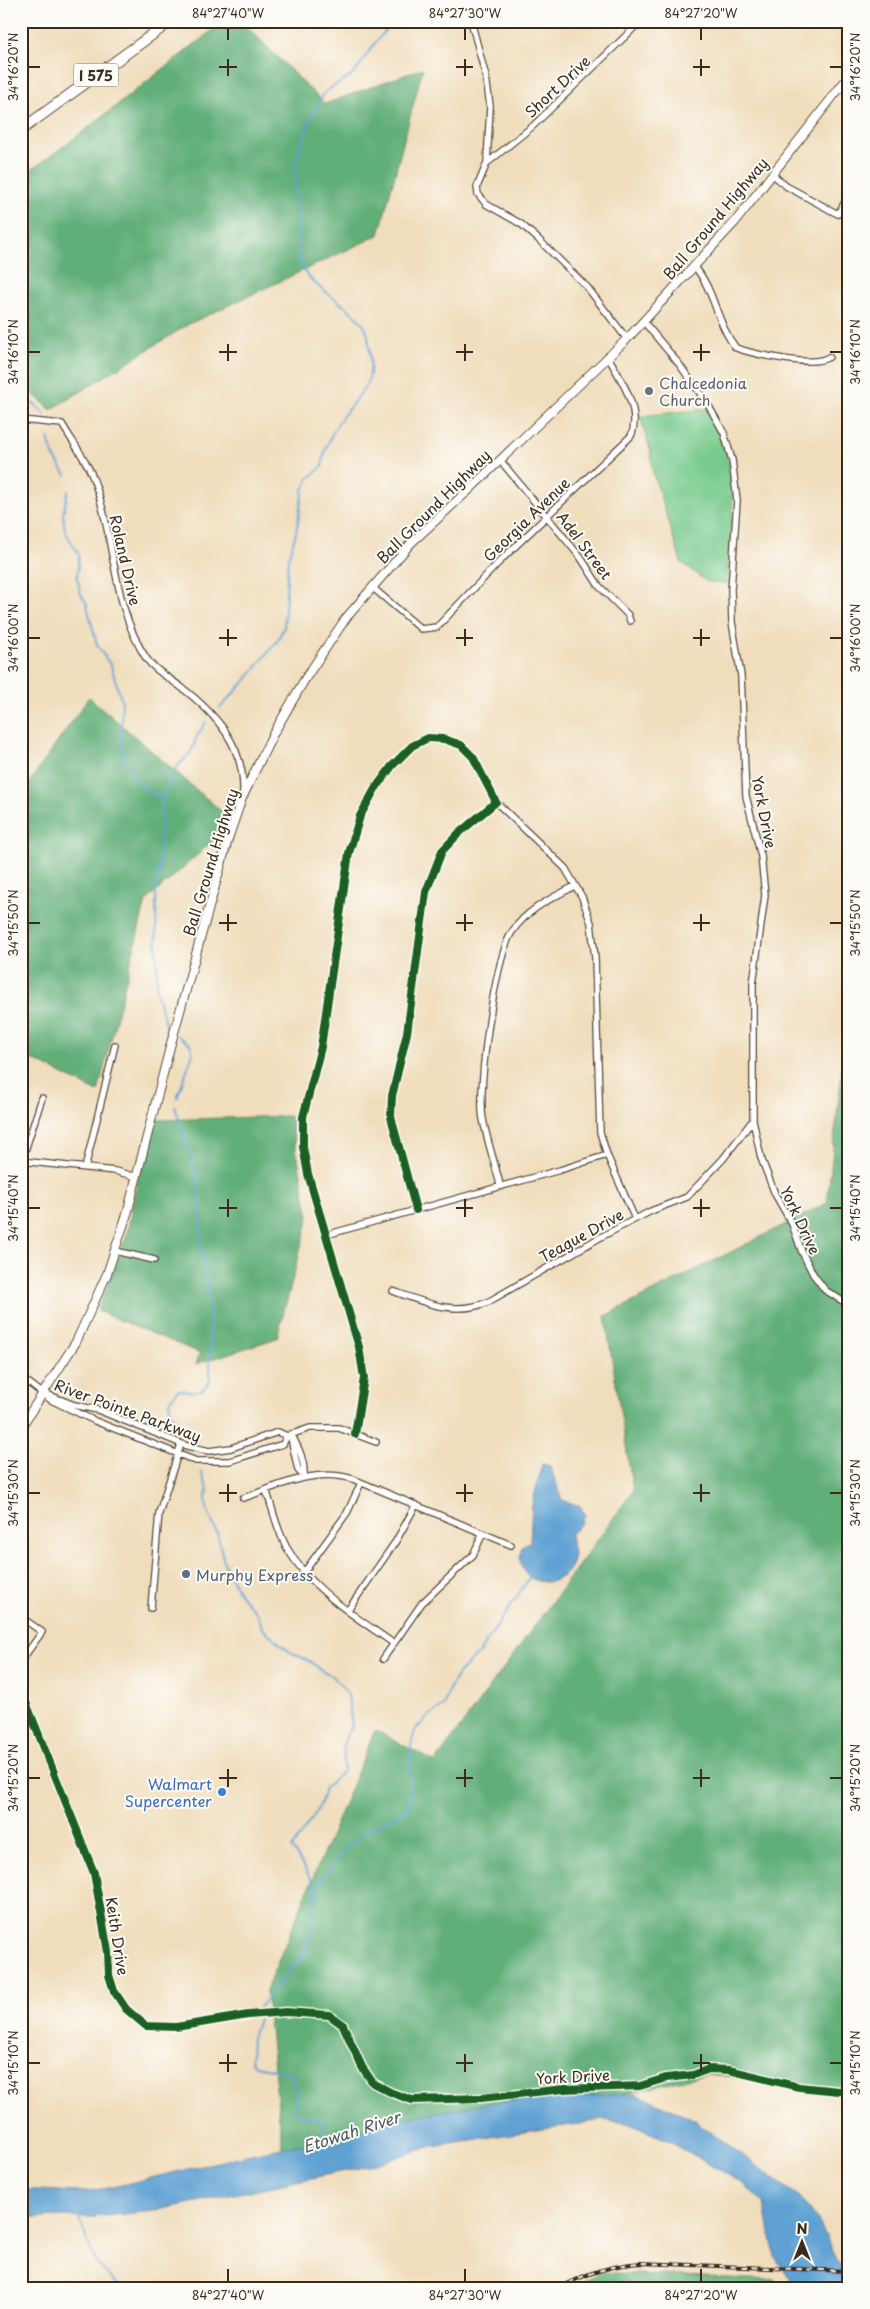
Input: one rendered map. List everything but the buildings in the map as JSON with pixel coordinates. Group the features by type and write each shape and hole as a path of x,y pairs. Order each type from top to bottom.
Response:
{"highway":[{"name":"I 575","path":"21,130 171,21"}],"main road":[{"name":"Ball Ground Highway","path":"21,1427 67,1357 88,1320 115,1251 137,1177 218,873 242,798 272,736 305,679 346,618 412,542 627,339 735,222 849,76"}],"street":[{"path":"471,21 486,77 490,106 487,163 477,188 478,194 486,204 521,224 538,239 587,288 627,339"},
{"name":"Short Drive","path":"487,163 533,126 640,21"},
{"path":"772,174 786,186 834,212 841,212 845,202"},
{"path":"694,266 711,291 722,324 736,348 754,354 803,360 824,360 829,357"},
{"name":"York Drive","path":"644,322 680,364 716,417 728,442 736,484 737,508 731,590 732,622 741,676 746,796 761,856 765,895 752,984 753,1120 761,1158 775,1194 792,1224 802,1252 813,1274 825,1290 849,1305"},
{"name":"Georgia Avenue","path":"372,587 421,630 437,627 502,558 631,436 635,426 634,411 608,357"},
{"name":"Roland Drive","path":"21,420 62,424 91,472 106,526 120,596 141,648 151,664 200,704 218,721 229,736 237,750 243,780 242,798"},
{"name":"Adel Street","path":"500,460 581,558 599,586 628,615 630,622"},
{"path":"355,1434 364,1378 359,1347 308,1174 303,1147 303,1117 321,1047 349,853 360,816 375,789 392,766 412,746 428,738 444,738 461,745 473,757 496,802 565,868 582,897 591,923 594,958 600,1132 607,1154 635,1219"},
{"path":"416,1210 391,1117 392,1096 407,1032 426,892 430,877 442,851 459,833 496,802"},
{"path":"500,1185 482,1118 481,1086 500,958 512,931 528,914 546,901 575,886"},
{"path":"85,1168 115,1045"},
{"path":"42,1098 21,1162 85,1168 137,1177"},
{"name":"Teague Drive","path":"393,1292 427,1304 455,1309 474,1308 488,1302 635,1219 687,1197 723,1159 753,1120"},
{"path":"326,1235 500,1185 560,1170 607,1154"},
{"path":"115,1251 154,1260"},
{"path":"21,1384 29,1383 44,1393"},
{"name":"River Pointe Parkway","path":"44,1393 51,1400 94,1421 176,1455 208,1463 230,1461 283,1444 289,1435"},
{"name":"River Pointe Parkway","path":"44,1393 74,1405 98,1410 180,1444 197,1449 220,1450 278,1432 289,1435 310,1428 340,1428 376,1442"},
{"path":"289,1435 300,1450 305,1468 304,1478"},
{"path":"151,1608 159,1513 180,1444"},
{"path":"243,1498 304,1478 333,1475 361,1483 511,1545"},
{"path":"305,1571 347,1513 361,1483"},
{"path":"266,1490 286,1547 305,1571 348,1610 394,1643"},
{"path":"348,1610 399,1538 416,1505"},
{"path":"383,1659 422,1603 473,1555 483,1533"},
{"path":"21,1617 42,1632 21,1661"},
{"name":"Keith Drive","path":"21,1690 94,1873 108,1952 109,1975 114,1991 126,2009 148,2026 176,2027 248,2015 286,2012 329,2015 334,2019"},
{"name":"York Drive","path":"334,2019 343,2025 362,2067 373,2083 392,2093 412,2100 481,2098 564,2089 640,2086 666,2078 693,2075 709,2069 729,2070 799,2087 849,2092"}],"green space":[{"path":"224,21 241,21 325,104 423,68 379,235 189,324 51,410 21,384 21,177 75,138"},
{"path":"706,409 718,431 726,453 730,473 732,515 727,583 707,582 681,562 653,473 650,449 640,416"},
{"path":"89,697 234,822 146,901 98,1092 21,1054 21,794"},
{"path":"849,1055 849,2091 708,2074 534,2115 283,2156 266,1990 375,1730 435,1762 633,1491 605,1316 827,1203 843,1061"},
{"path":"290,1116 309,1217 277,1338 196,1364 200,1353 97,1311 126,1237 139,1173 154,1120"},
{"path":"599,2272 773,2280 779,2288 573,2288"}],"water":[{"path":"542,1464 550,1466 562,1500 580,1506 585,1514 582,1523 570,1535 574,1554 570,1568 562,1577 552,1581 541,1582 531,1578 524,1571 520,1561 522,1547 530,1542 532,1505"},
{"name":"Etowah River","path":"636,2094 690,2117 799,2197 819,2222 849,2284 849,2288 795,2288 775,2257 764,2203 745,2185 665,2139 627,2123 603,2120 432,2146 369,2166 153,2211 95,2217 21,2218 21,2189 80,2192 109,2188 255,2153 326,2140 410,2117 490,2103 578,2096"}],"waterway":[{"path":"220,708 247,679 278,640 284,627 288,559 296,533 303,490 309,478 322,467 327,445 334,431 362,392 369,378 371,368 368,336 365,327 350,311 311,280 299,259 295,179 298,158 305,135 314,112 324,94 355,72 378,39 395,21"},
{"path":"21,397 36,405 45,415"},
{"path":"48,438 53,455 66,475"},
{"path":"68,491 63,514 65,531 79,555 77,578 81,594 86,602 97,645 111,666 122,702 121,742 124,759 136,781 162,800"},
{"path":"168,1032 157,995 156,887 159,870 162,800 176,768 191,752 197,736 206,722"},
{"path":"177,1098 193,1053 190,1044 178,1036"},
{"path":"175,1107 198,1178 203,1261 210,1311 210,1381 199,1391 178,1390 169,1402 171,1413 194,1441"},
{"path":"201,1472 208,1490 206,1496 207,1509 217,1533 225,1566 239,1593 258,1615 262,1628 290,1652 311,1662 323,1672 334,1677 348,1695 352,1726 344,1741 343,1771 325,1788 320,1806 292,1848 317,1889"},
{"path":"258,2009 301,1959 308,1942 317,1889 326,1875 347,1848 369,1829 407,1810 410,1798 411,1746 415,1730 429,1716 444,1706 449,1689 458,1674 479,1653 530,1577"},
{"path":"258,2019 252,2038 251,2060 256,2066 279,2071 291,2076 294,2080 295,2088 295,2112 305,2118 319,2117 322,2119 326,2140"},
{"path":"79,2218 96,2263 121,2288"}],"railway":[{"path":"559,2288 598,2271 640,2263 849,2271"}],"cycle path":[{"path":"355,1434 364,1378 359,1347 308,1174 303,1147 303,1117 321,1047 349,853 360,816 375,789 392,766 412,746 428,738 444,739 461,745 473,757 496,802 459,833 442,851 426,892 407,1033 392,1096 391,1117 416,1210"},
{"path":"21,1690 94,1873 108,1952 109,1975 114,1991 126,2009 146,2026 176,2027 248,2015 286,2012 329,2015 343,2025 362,2067 373,2083 392,2093 412,2100 481,2098 564,2089 640,2086 666,2078 693,2075 709,2069 729,2070 799,2087 849,2092"}],"place":[{"name":"Chalcedonia Church","path":"649,391"},
{"name":"Murphy Express","path":"186,1574"},
{"name":"Walmart Supercenter","path":"222,1792"}]}
